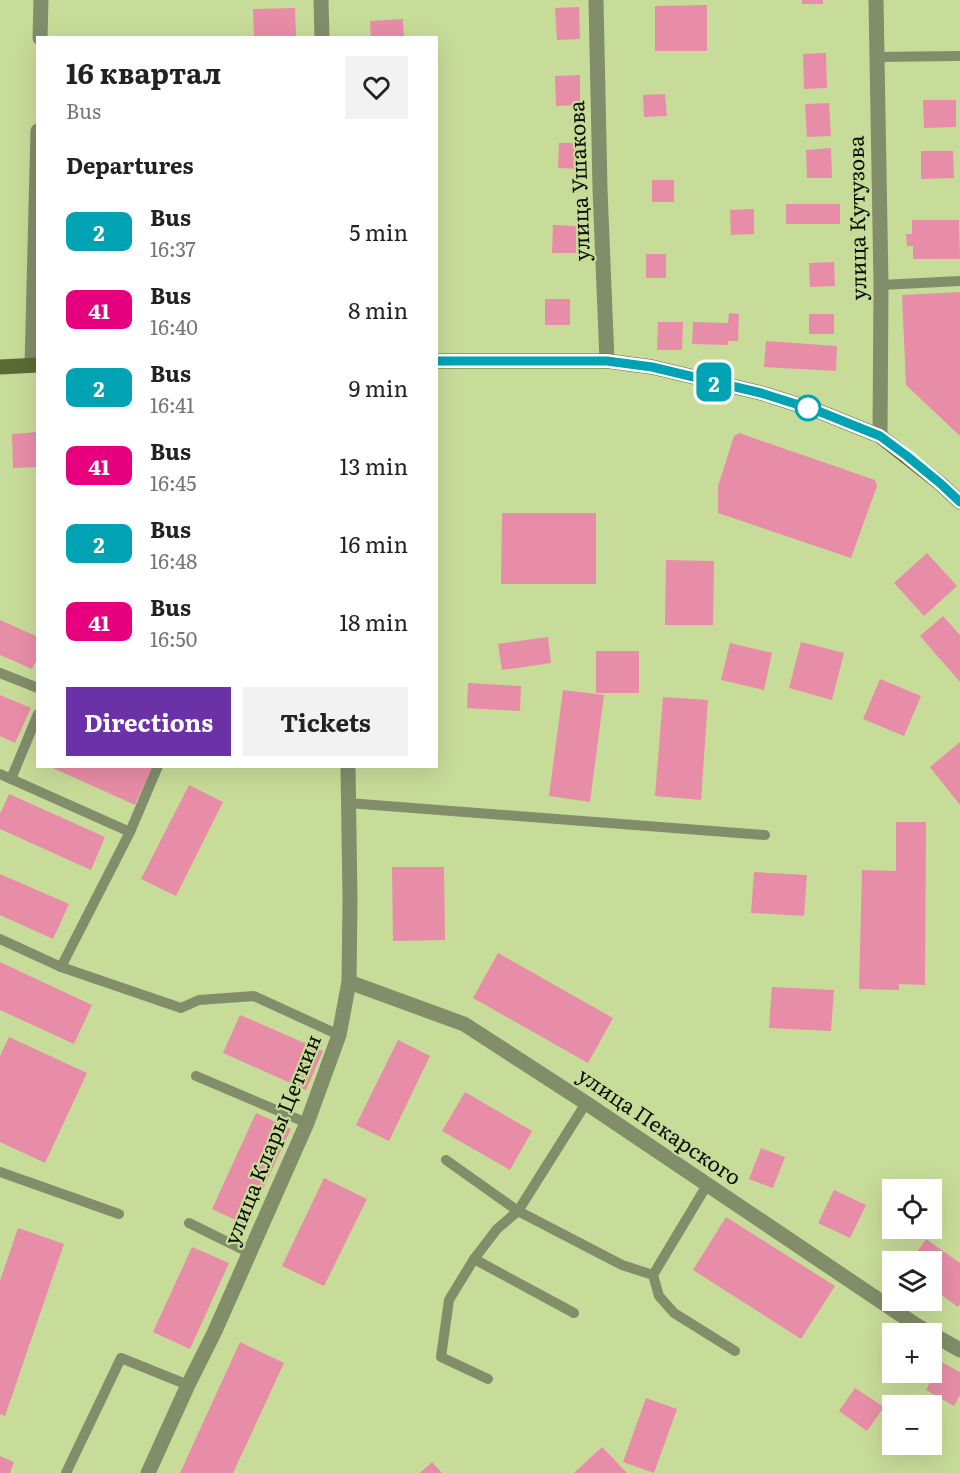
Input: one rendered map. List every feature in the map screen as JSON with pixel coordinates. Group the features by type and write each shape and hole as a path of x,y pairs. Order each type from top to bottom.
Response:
{"main road":[{"path":"438,361 607,361 652,367 761,393 818,411 880,436 933,477 960,502"},
{"path":"0,367 35,365"}],"street":[{"path":"40,0 40,36"},
{"path":"321,0 322,36"},
{"name":"улица Ушакова","path":"597,0 600,189 607,361"},
{"name":"улица Кутузова","path":"876,0 881,285 880,436"},
{"path":"35,365 36,287"},
{"name":"улица Клары Цеткин","path":"148,1473 215,1331 307,1124 339,1035 349,982 348,768"},
{"name":"улица Пекарского","path":"349,982 464,1024 586,1103 913,1323"},
{"name":"улица Пекарского","path":"942,1340 960,1350"}],"lane":[{"path":"877,57 959,56"},
{"path":"881,285 960,281"},
{"path":"0,673 36,687"},
{"path":"11,779 36,719"},
{"path":"61,967 130,832 157,768"},
{"path":"0,774 130,832"},
{"path":"348,803 765,835"},
{"path":"0,939 61,967 181,1008 199,1000 254,996 339,1035"},
{"path":"196,1076 307,1124"},
{"path":"488,1379 441,1357 449,1300 496,1229 518,1211 586,1103"},
{"path":"446,1160 518,1211 622,1265 653,1275"},
{"path":"0,1172 119,1214"},
{"path":"707,1185 653,1275 658,1296 674,1313 735,1351"},
{"path":"189,1223 250,1253"},
{"path":"474,1259 574,1313"},
{"path":"66,1473 120,1358 188,1385"}],"building":[{"path":"802,0 823,0 823,4 802,4"},
{"path":"707,5 707,51 655,51 655,6"},
{"path":"579,7 580,39 557,40 555,8"},
{"path":"295,8 296,36 254,36 253,9"},
{"path":"403,19 404,36 371,36 370,21"},
{"path":"826,53 827,88 804,89 803,54"},
{"path":"580,75 580,105 556,106 555,76"},
{"path":"665,94 667,116 644,117 643,95"},
{"path":"923,100 956,100 956,127 924,128"},
{"path":"829,103 831,136 807,137 805,104"},
{"path":"559,143 581,143 580,169 558,168"},
{"path":"831,148 832,178 807,178 806,150"},
{"path":"921,151 953,151 954,178 921,179"},
{"path":"652,180 674,180 674,202 652,202"},
{"path":"786,204 840,204 840,224 786,224"},
{"path":"754,209 754,234 731,235 730,210"},
{"path":"912,220 959,220 960,259 913,259 913,246 907,246 906,234 912,234"},
{"path":"553,225 576,226 576,253 552,253"},
{"path":"646,254 666,254 666,278 646,278"},
{"path":"834,262 835,286 810,287 809,263"},
{"path":"960,292 960,436 906,385 902,295"},
{"path":"545,299 570,299 570,325 545,325"},
{"path":"729,313 739,314 738,341 728,341 728,345 692,344 693,322 728,323"},
{"path":"809,314 834,314 834,334 809,334"},
{"path":"658,322 683,322 682,350 657,350"},
{"path":"766,341 837,346 836,371 764,367"},
{"path":"36,432 36,467 13,468 12,434"},
{"path":"739,433 875,480 877,486 851,558 718,513 718,486 734,436"},
{"path":"502,513 596,513 596,584 501,584"},
{"path":"927,553 957,586 924,616 894,583"},
{"path":"666,560 714,561 713,625 665,625"},
{"path":"943,616 960,635 960,682 920,636"},
{"path":"0,620 36,636 36,661 32,669 0,655"},
{"path":"548,637 551,663 502,670 498,644"},
{"path":"801,642 844,653 832,700 789,688"},
{"path":"730,643 772,653 764,690 721,680"},
{"path":"596,651 639,651 639,693 596,693"},
{"path":"880,679 921,696 904,736 863,719"},
{"path":"468,683 521,686 520,711 467,708"},
{"path":"563,690 604,695 590,802 549,796"},
{"path":"0,695 31,708 15,743 0,736"},
{"path":"663,697 708,700 701,800 655,796"},
{"path":"960,742 960,805 930,767"},
{"path":"53,768 152,768 135,805"},
{"path":"189,785 223,802 176,896 141,879"},
{"path":"9,794 105,837 91,870 0,829 0,814"},
{"path":"896,822 926,822 925,985 899,984 899,990 859,989 862,870 896,871"},
{"path":"392,867 444,867 445,940 393,941"},
{"path":"754,872 807,875 804,916 751,913"},
{"path":"0,874 69,904 53,939 0,915"},
{"path":"498,953 613,1018 588,1063 473,998"},
{"path":"0,962 92,1005 74,1044 0,1010"},
{"path":"772,987 834,990 831,1031 769,1028"},
{"path":"240,1015 323,1051 306,1090 223,1053"},
{"path":"9,1037 87,1073 45,1163 0,1142 0,1056"},
{"path":"398,1040 430,1056 389,1141 356,1125"},
{"path":"465,1092 532,1131 510,1170 442,1131"},
{"path":"256,1113 291,1129 246,1225 212,1209"},
{"path":"761,1148 785,1157 773,1188 749,1179"},
{"path":"324,1178 367,1199 324,1286 282,1266"},
{"path":"834,1190 866,1205 850,1238 818,1223"},
{"path":"726,1217 835,1286 801,1339 693,1270"},
{"path":"18,1228 64,1244 5,1416 0,1414 0,1281"},
{"path":"926,1239 960,1263 960,1304 958,1307 942,1295 942,1251 918,1251"},
{"path":"192,1247 229,1263 190,1349 153,1332"},
{"path":"240,1342 284,1363 233,1473 180,1473"},
{"path":"942,1363 960,1372 960,1395 954,1406 942,1399 942,1395 935,1395 926,1390 930,1383 942,1383"},
{"path":"855,1388 882,1406 882,1410 867,1431 839,1411"},
{"path":"646,1398 677,1409 654,1473 623,1462"},
{"path":"602,1447 627,1473 574,1473"},
{"path":"0,1456 14,1462 10,1473 0,1473"},
{"path":"432,1462 442,1473 420,1473"}],"bus line":[{"name":"2","path":"438,361 607,361 652,367 761,393 818,411 880,436 960,502"}]}
